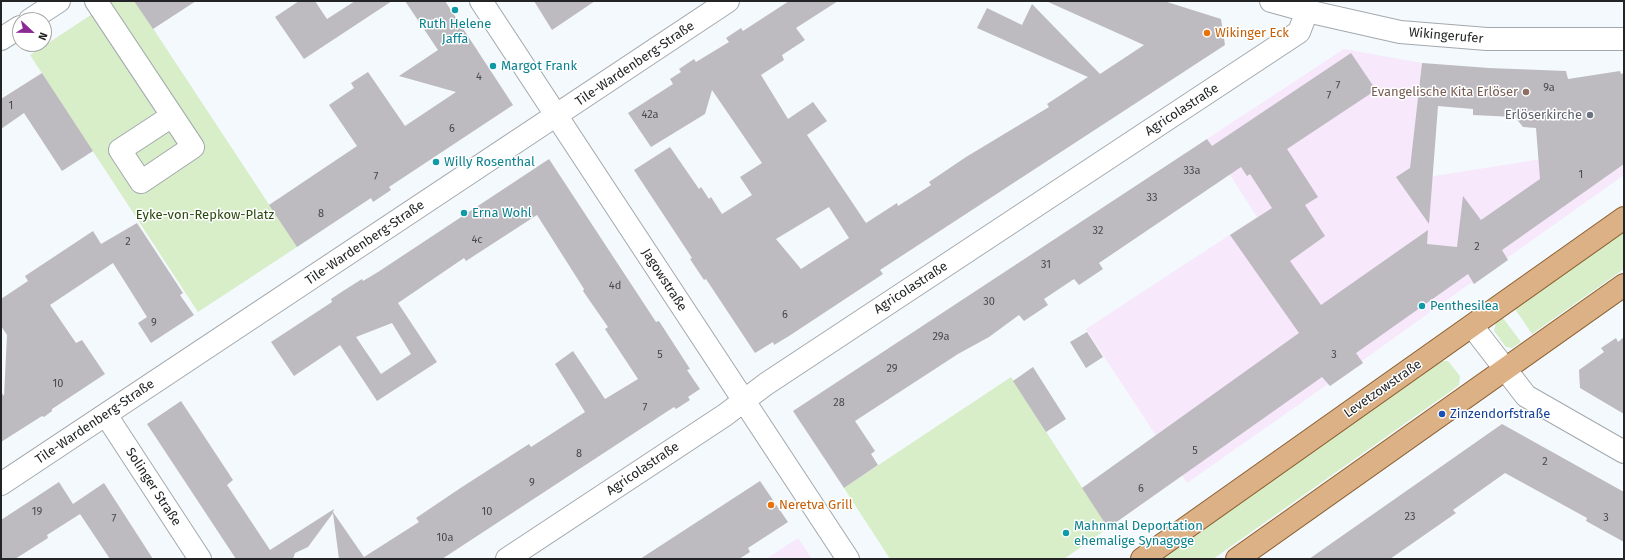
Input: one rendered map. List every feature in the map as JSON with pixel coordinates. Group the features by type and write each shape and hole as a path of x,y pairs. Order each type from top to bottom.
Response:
{"main road":[{"name":"Levetzowstraße","path":"1142,559 1624,218"},
{"path":"1237,559 1624,285"}],"street":[{"path":"42,12 59,1"},
{"path":"96,1 172,116"},
{"name":"Jagowstraße","path":"481,1 848,559"},
{"name":"Tile-Wardenberg-Straße","path":"1,484 728,1"},
{"name":"Wikingerufer","path":"1271,1 1307,12 1400,32 1487,39 1624,39"},
{"name":"Agricolastraße","path":"507,559 744,401 766,384 1299,32 1307,12"},
{"path":"1,39 12,32"},
{"path":"1472,326 1526,396 1624,452"},
{"name":"Solinger Straße","path":"106,415 200,559"}],"shaded area":[{"path":"1344,49 1422,63 1409,180 1624,146 1624,175 1507,258 1508,260 1474,284 1472,282 1362,361 1363,363 1330,386 1328,384 1187,483 1086,329 1257,217 1207,139"},
{"path":"798,538 812,559 766,559"}],"green space":[{"name":"Eyke-von-Repkow-Platz","path":"112,1 135,1 297,247 198,312 30,55 35,52 52,52 52,41"},
{"path":"1624,232 1624,269 1532,334 1515,309"},
{"path":"1503,318 1521,342 1512,348 1506,347 1494,331 1496,322"},
{"path":"1442,361 1448,361 1460,376 1459,385 1213,559 1161,559"},
{"path":"1011,377 1108,528 1064,559 890,559 844,488"}],"building":[{"path":"134,1 196,1 153,29"},
{"path":"299,1 315,1 327,19 355,1 392,1 304,59 275,17"},
{"path":"405,1 445,1 513,105 389,187 391,190 373,202 371,198 297,247 269,205 357,146 329,105 354,88 351,83 368,72 405,126 456,92 399,76 438,50"},
{"path":"534,1 595,1 552,30"},
{"path":"789,1 838,1 796,28 805,40 782,55 784,60 761,75 788,119 813,102 827,121 807,135 866,223 897,203 898,206 931,185 929,182 966,157 1049,107 1047,104 1088,77 977,28 987,8 1022,25 1032,4 1100,74 1144,45 1046,1 1164,1 1221,19 1225,45 880,270 883,274 789,336 774,345 773,342 755,353 706,279 704,280 690,259 692,258 634,170 670,147 699,189 701,187 709,199 711,197 722,214 752,195 740,177 762,163 712,90 705,114 651,147 628,113 673,84 670,79 681,72 679,69 694,59 696,62 729,42 726,38 741,28 743,31","holes":["829,207 849,238 801,269 776,239"]},
{"path":"1351,53 1376,90 1287,149 1318,197 1305,205 1325,236 1290,261 1321,305 1428,230 1427,244 1457,247 1463,196 1481,220 1540,179 1536,128 1523,127 1515,117 1473,115 1473,109 1438,106 1429,224 1396,177 1410,168 1422,63 1489,68 1566,71 1568,79 1620,71 1621,74 1624,73 1624,164 1502,250 1508,260 1474,284 1468,274 1356,353 1363,363 1330,386 1322,377 1108,528 1082,488 1299,333 1230,235 1272,208 1250,174 1247,176 1241,167 1099,263 1103,269 1079,285 1074,279 1044,299 1048,305 1024,321 1019,315 989,337 958,354 855,421 875,451 871,454 878,465 844,488 793,411 1207,139 1212,146"},
{"path":"42,73 93,151 62,171 24,113 1,129 1,99"},
{"path":"549,159 656,322 659,321 690,369 687,370 700,389 688,397 690,400 676,409 674,407 442,559 339,559 333,513 308,547 295,553 293,559 236,559 147,424 181,401 233,480 227,485 270,550 334,509 333,512 364,557 419,522 416,518 462,487 529,444 531,447 585,412 555,364 573,351 605,399 638,379 605,329 608,327 583,291 584,289 537,215 466,261 464,258 398,303 437,362 377,401 340,345 294,376 271,342 332,302 331,299 343,291 362,279 363,281","holes":["392,323 411,354 381,374 356,337"]},
{"path":"137,223 183,293 180,295 194,315 151,343 138,323 147,317 113,263 50,305 76,343 82,340 105,374 52,409 52,411 44,417 42,416 1,442 1,392 4,396 7,335 1,326 1,299 28,281 25,276 93,231 101,244"},
{"path":"1087,332 1103,357 1086,368 1070,342"},
{"path":"1624,337 1624,414 1580,388 1579,370 1604,352 1601,348 1616,338 1618,342"},
{"path":"1033,367 1066,419 1046,432 1013,381"},
{"path":"1502,424 1624,492 1624,542 1586,521 1587,518 1505,473 1453,510 1456,513 1390,559 1309,559"},
{"path":"760,481 788,522 748,548 750,552 739,559 640,559"},
{"path":"59,482 73,504 104,483 153,559 110,559 80,514 47,535 48,538 15,559 1,559 1,520"}],"place":[{"name":"Ruth Helene Jaffa","path":"455,10"},
{"name":"Wikinger Eck","path":"1207,33"},
{"name":"Margot Frank","path":"493,66"},
{"name":"Evangelische Kita Erlöser","path":"1526,92"},
{"name":"Erlöserkirche","path":"1590,115"},
{"name":"Willy Rosenthal","path":"436,162"},
{"name":"Erna Wohl","path":"464,213"},
{"name":"Penthesilea","path":"1422,306"},
{"name":"Zinzendorfstraße","path":"1442,414"},
{"name":"Neretva Grill","path":"771,505"},
{"name":"Mahnmal Deportation ehemalige Synagoge","path":"1066,533"}]}
